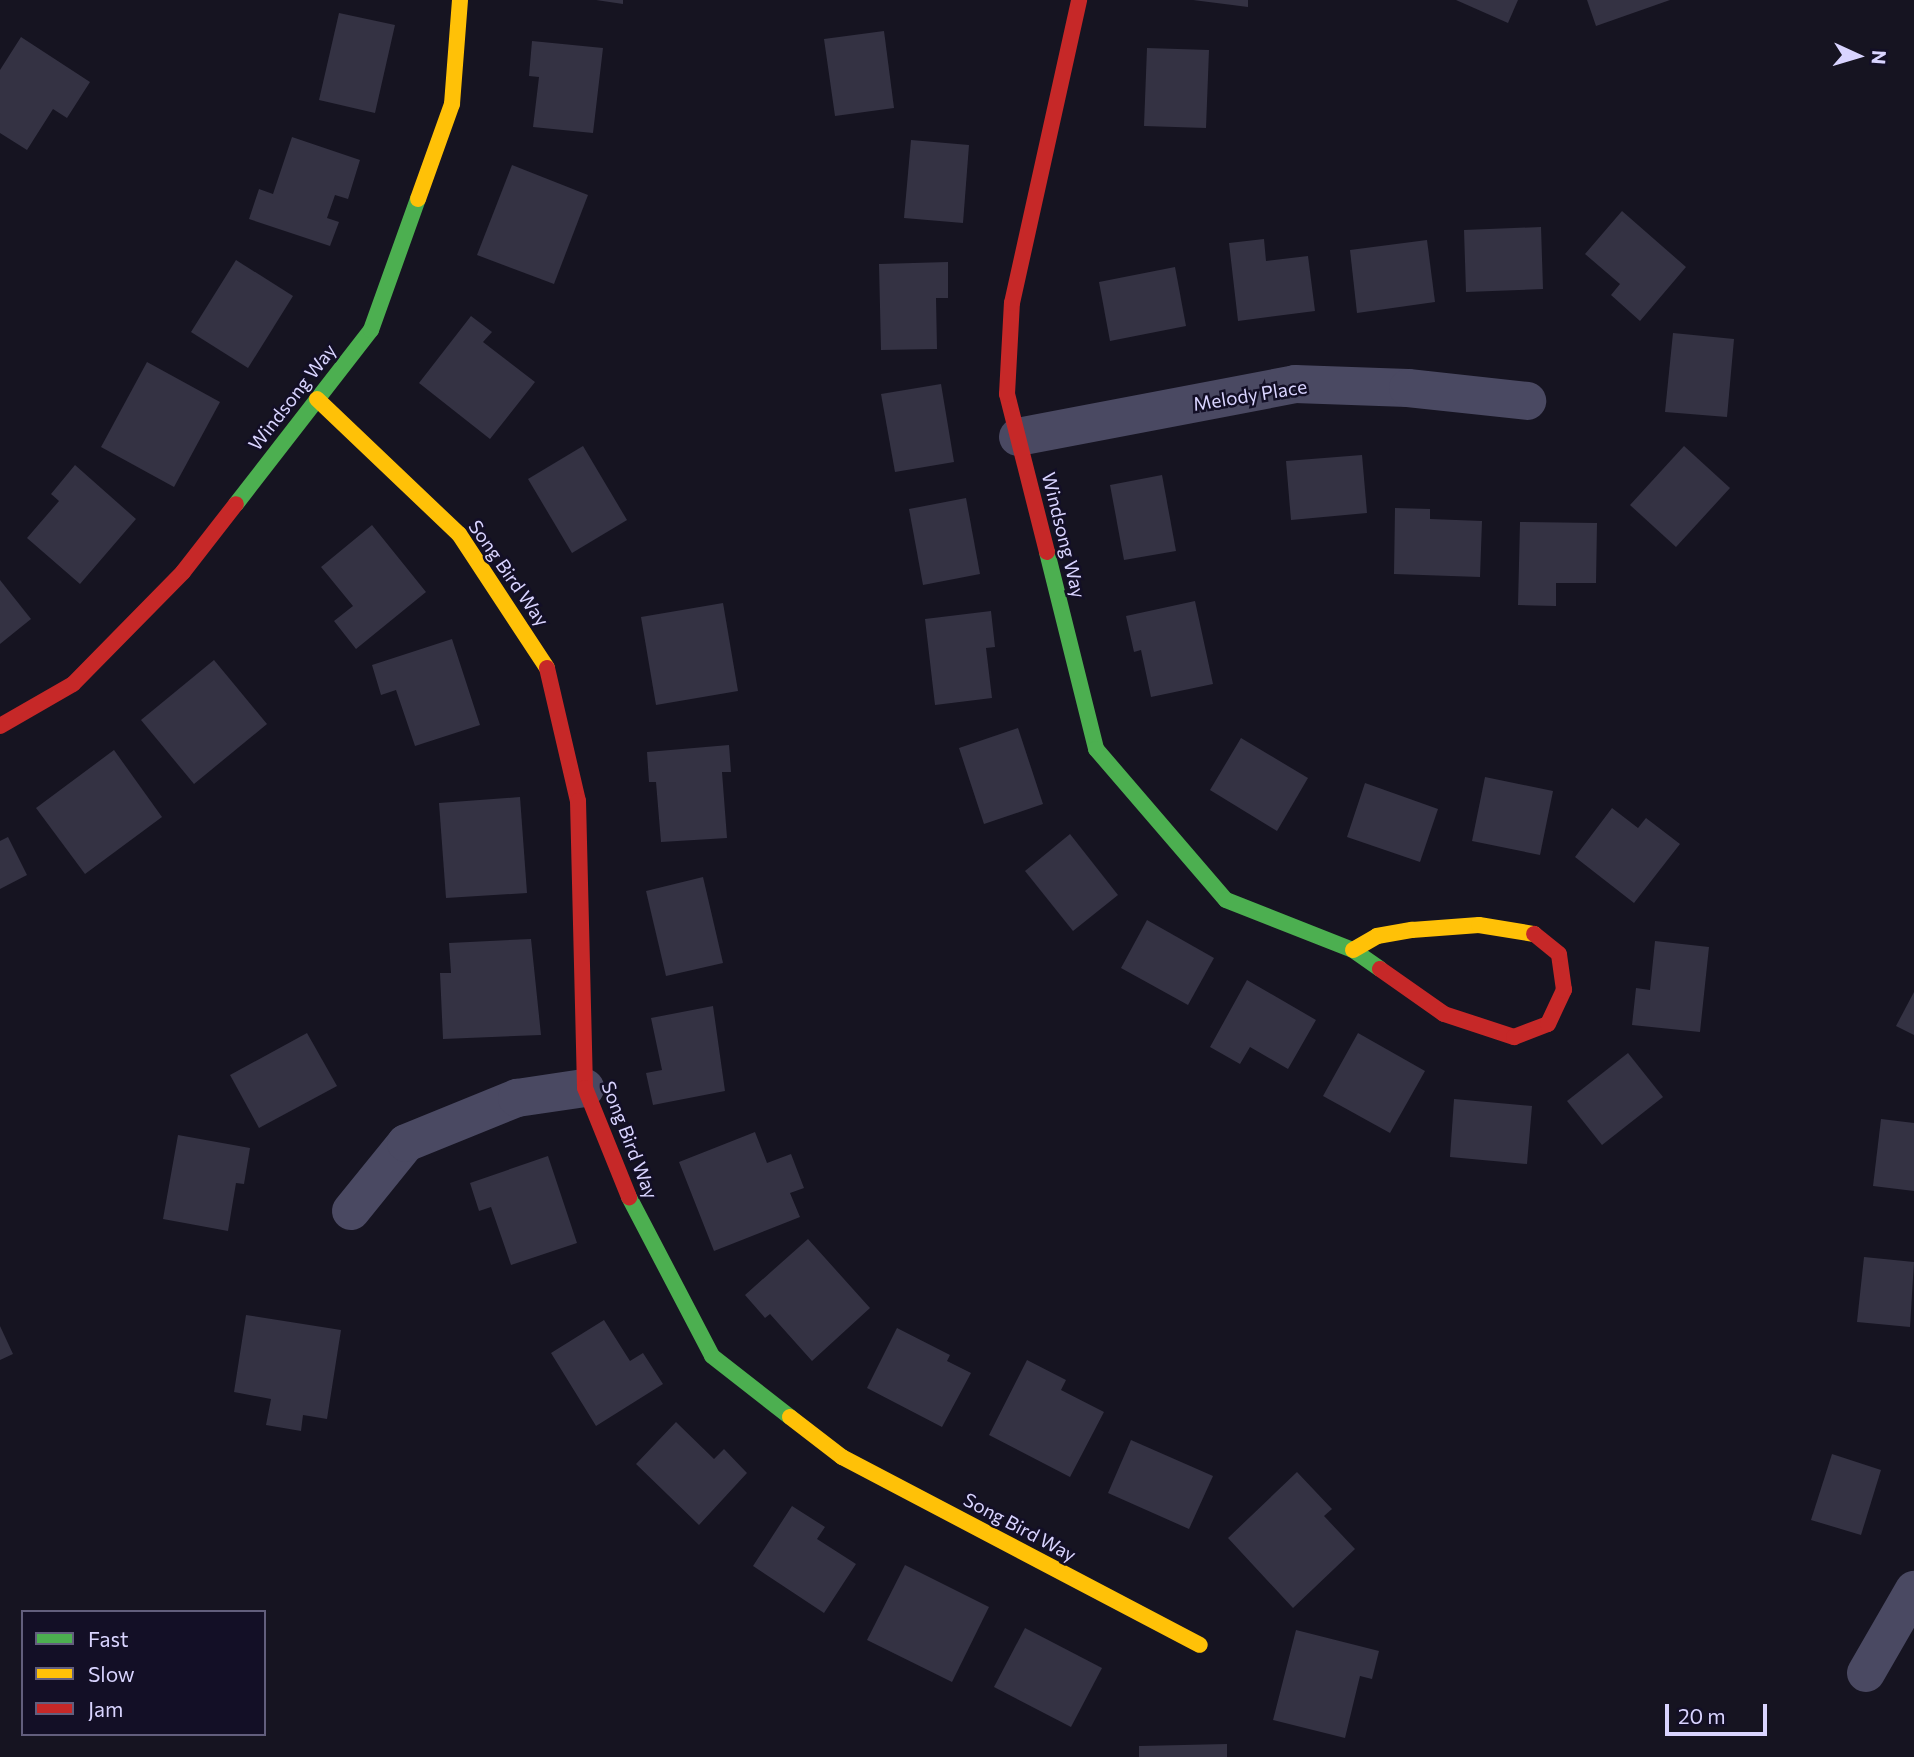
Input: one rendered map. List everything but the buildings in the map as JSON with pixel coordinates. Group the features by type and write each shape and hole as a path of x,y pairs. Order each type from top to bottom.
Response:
{"street":[{"name":"Windsong Way","path":"0,726 73,684 183,572 371,330 452,104 460,0"},
{"name":"Windsong Way","path":"1079,0 1012,303 1007,394 1096,749 1226,900 1353,950 1444,1014 1514,1037 1548,1024 1564,990 1559,954 1538,936 1515,928 1479,925 1412,930 1377,936 1353,950"},
{"name":"Melody Place","path":"1018,437 1295,384 1408,388 1527,401"},
{"name":"Song Bird Way","path":"317,399 459,534 547,666 578,801 585,1088 641,1227 712,1356 842,1457 1200,1646"},
{"path":"351,1211 405,1143 517,1098 585,1088"},
{"path":"1866,1673 1914,1590"}],"traffic: fast":[{"path":"236,504 371,330 418,199"},
{"path":"1047,552 1096,749 1226,900 1353,950 1380,969"},
{"path":"629,1197 712,1356 790,1417"}],"traffic: slow":[{"path":"418,199 452,104 460,0"},
{"path":"317,399 459,534 547,668"},
{"path":"1353,950 1377,936 1412,930 1479,925 1534,934"},
{"path":"790,1417 842,1457 1200,1645"}],"traffic: jam":[{"path":"1047,552 1007,394 1012,303 1079,0"},
{"path":"0,726 73,684 183,572 236,504"},
{"path":"547,668 578,801 585,1088 629,1197"},
{"path":"1380,969 1444,1014 1514,1037 1548,1024 1564,990 1559,954 1534,934"}]}
